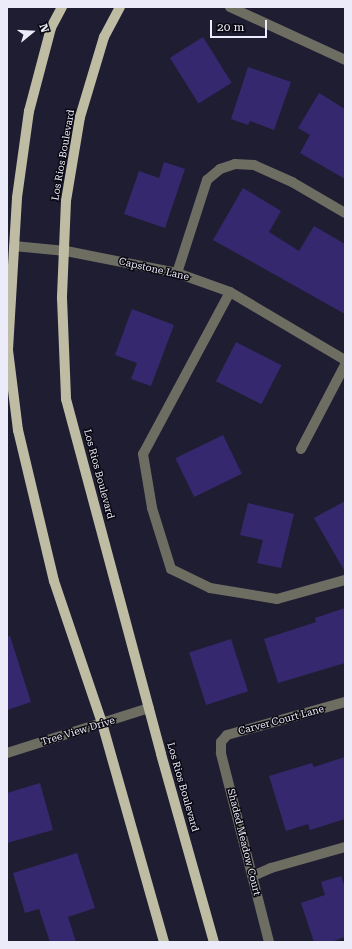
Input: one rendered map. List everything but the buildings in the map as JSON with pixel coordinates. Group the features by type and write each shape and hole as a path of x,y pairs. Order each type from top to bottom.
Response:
{"main road":[{"path":"62,7 51,28 29,110 17,198 8,350 18,430 54,581 102,723 164,942"},
{"name":"Los Rios Boulevard","path":"120,7 104,37 80,117 66,201 66,251 62,298 66,398 149,708 214,942"}],"street":[{"path":"230,7 243,10 345,60"},
{"path":"177,272 208,180 220,168 235,164 254,165 292,182 345,214"},
{"name":"Capstone Lane","path":"14,246 66,251 177,272 230,292 345,360"},
{"path":"230,292 143,454 152,508 171,569 210,588 277,599 345,580"},
{"path":"301,449 345,365"},
{"name":"Carver Court Lane","path":"221,742 227,735 345,702"},
{"name":"Tree View Drive","path":"7,753 149,708"},
{"name":"Shaded Meadow Court","path":"221,742 222,753 269,942"},
{"path":"253,876 271,868 345,847"}]}
